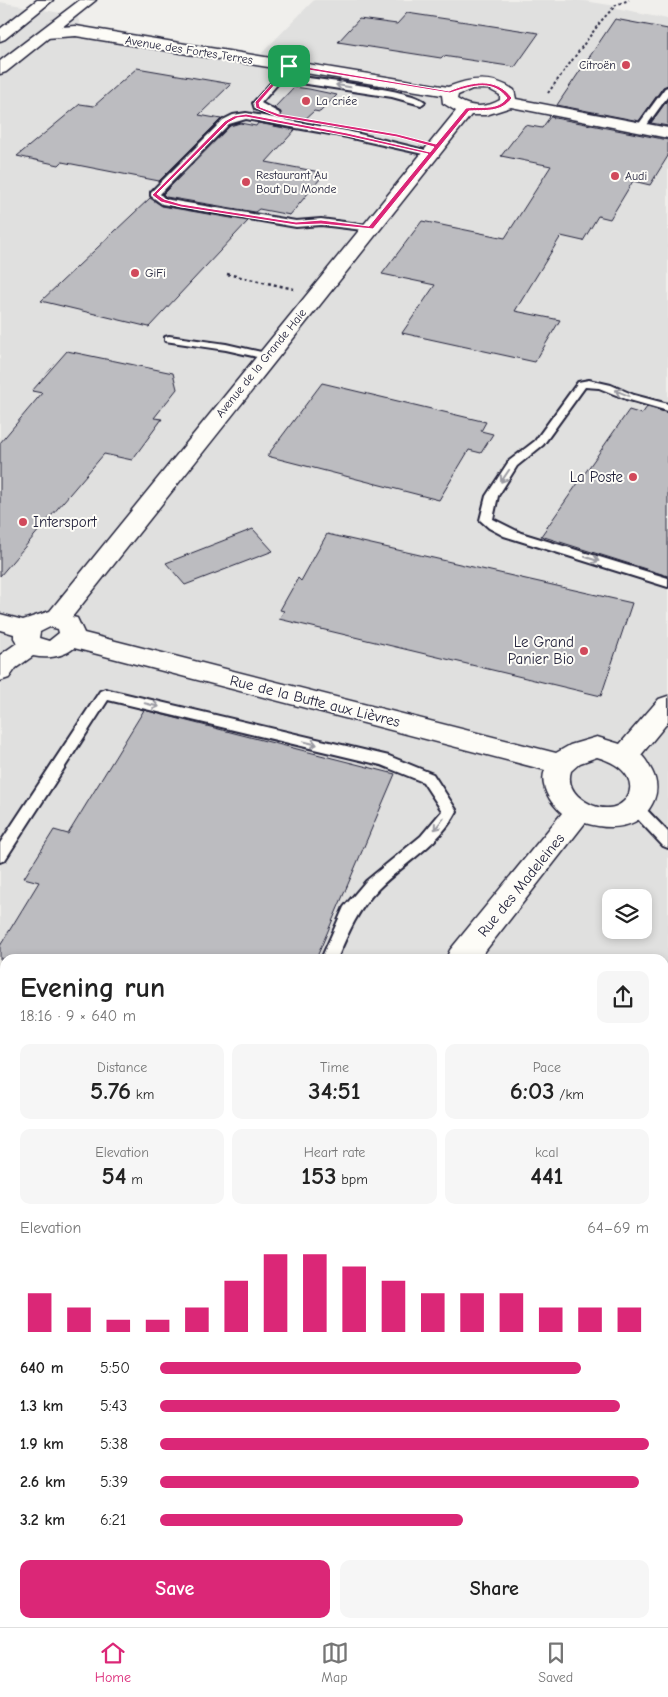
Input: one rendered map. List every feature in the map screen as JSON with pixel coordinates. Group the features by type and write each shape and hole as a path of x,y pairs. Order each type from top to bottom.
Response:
{"main road":[{"path":"0,21 27,0"},
{"path":"0,36 46,0"},
{"path":"0,69 89,0"},
{"name":"Avenue des Fortes Terres","path":"59,23 76,32"},
{"name":"Avenue des Fortes Terres","path":"46,33 76,32 284,71 450,92"},
{"path":"469,84 488,84 508,93 508,102 504,106 487,110 467,109 453,104 449,100 450,92 469,84"},
{"path":"508,102 668,133"},
{"name":"Avenue de la Grande Haie","path":"64,629 266,356 467,109"},
{"path":"0,622 30,637"},
{"path":"0,672 30,637 38,622 64,629"},
{"name":"Rue de la Butte aux Lièvres","path":"64,629 560,764"},
{"path":"627,754 668,705"},
{"path":"597,747 627,754 646,771 651,782 651,792 646,802 638,810 625,816 610,818 594,816 580,811 560,794 556,783 556,773 560,764 576,752 597,747"},
{"name":"Rue des Madeleines","path":"465,954 580,811"}],"lane":[{"path":"421,102 412,98 284,71 257,103 258,107 278,115 397,135 435,150"},
{"path":"641,127 668,90"},
{"path":"371,228 321,222 286,222 181,206 162,200 154,194 226,122 236,117 246,116 435,150"},
{"path":"169,339 226,347 266,356"},
{"path":"668,408 631,397 605,386 582,384 539,443 513,464 492,496 486,520 498,530 508,534 668,583"},
{"path":"2,847 105,694 384,760 428,778 450,811 426,840 372,885 350,911 331,954"},
{"path":"638,810 668,842"}],"path":[{"path":"546,96 601,21 616,5 628,0"},
{"path":"227,274 295,289"}],"shaded area":[{"path":"314,0 578,0 616,6 616,9 668,19 668,954 0,954 0,2 77,16 81,25 261,54"}],"building":[{"path":"407,13 539,33 515,67 338,42 359,19 397,24"},
{"name":"Citroën","path":"615,19 668,29 668,85 663,87 639,121 557,105"},
{"path":"137,68 231,84 199,115 221,119 159,181 62,162 59,165 17,156 80,104 94,106"},
{"name":"La criée","path":"294,87 337,95 320,112 314,111 303,121 280,117 281,112 274,108"},
{"path":"668,99 668,126 651,123"},
{"path":"550,117 668,140 668,156 650,185 633,181 610,219 598,216 583,241 561,236 515,311 560,320 535,362 402,333 435,285 382,274 422,221 505,238 551,166 501,156 525,125 542,128"},
{"name":"Restaurant Au Bout Du Monde","path":"240,123 256,126 258,123 295,130 266,162 325,173 290,215 259,209 255,212 166,197 163,194 230,126"},
{"name":"GiFi","path":"150,198 162,206 248,221 149,327 41,301"},
{"path":"67,351 173,373 177,389 154,418 162,419 132,460 104,454 0,576 0,443 42,393 32,391"},
{"path":"322,383 486,422 481,431 493,434 481,453 469,450 439,500 267,456"},
{"name":"La Poste","path":"647,407 668,413 668,576 541,536 629,410 642,414"},
{"path":"253,529 273,551 185,585 166,563"},
{"path":"327,534 632,603 601,696 279,619 284,611 280,610 298,578 301,581"},
{"path":"144,710 395,774 318,954 0,954 0,946 39,882 24,878 54,830 68,834"}],"place":[{"name":"Citroën","path":"626,65"},
{"name":"La criée","path":"306,101"},
{"name":"Audi","path":"615,176"},
{"name":"Restaurant Au Bout Du Monde","path":"246,182"},
{"name":"GiFi","path":"135,273"},
{"name":"La Poste","path":"633,477"},
{"name":"Intersport","path":"23,522"},
{"name":"Le Grand Panier Bio","path":"584,651"}],"route":[{"path":"289,66 257,103 258,107 278,115 397,135 438,146 371,228 321,222 296,224 181,206 162,200 154,194 226,122 236,117 246,116 347,134 432,153 438,146 464,114 467,109 487,110 504,106 510,98 508,93 488,84 469,84 454,88 450,92 289,66"}]}
